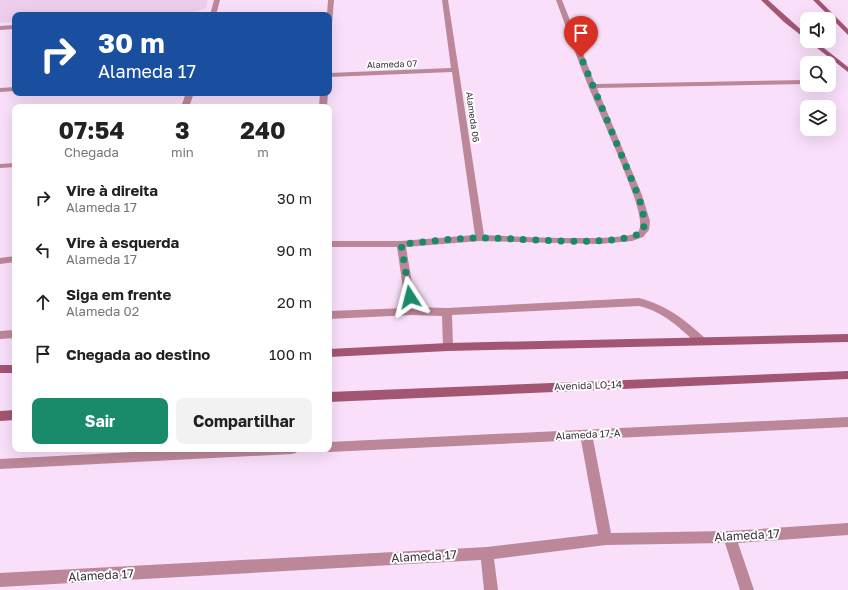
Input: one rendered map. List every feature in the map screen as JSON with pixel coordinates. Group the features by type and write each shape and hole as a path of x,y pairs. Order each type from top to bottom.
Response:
{"street":[{"path":"214,12 217,0"},
{"path":"330,12 331,0"},
{"name":"Alameda 06","path":"445,0 480,238"},
{"path":"332,244 401,244 480,238 599,241 632,238 640,235 644,230 643,211 638,195 592,86 559,0"},
{"path":"764,0 800,32"},
{"path":"816,0 848,33"},
{"path":"0,28 12,27"},
{"path":"821,48 848,70"},
{"name":"Alameda 07","path":"332,75 456,70"},
{"path":"592,86 800,82"},
{"path":"0,90 12,89"},
{"path":"0,166 12,165"},
{"path":"401,244 412,311"},
{"path":"0,260 12,259"},
{"path":"332,315 412,311 446,312 639,302 657,306 674,316 702,342"},
{"path":"446,312 448,347"},
{"path":"0,335 12,334"},
{"path":"332,353 448,347 848,338"},
{"path":"0,369 12,369"},
{"name":"Avenida LO-14","path":"332,397 848,375"},
{"path":"0,416 12,415"},
{"name":"Alameda 17-A","path":"332,447 848,422"},
{"path":"586,434 606,539"},
{"path":"0,464 234,452"},
{"name":"Alameda 17","path":"0,580 487,553 606,539 729,537 848,528"},
{"path":"729,537 747,590"},
{"path":"487,553 491,590"}],"shaded area":[{"path":"0,0 208,0 206,8 194,12 12,12 12,22 0,23"}],"route":[{"path":"410,297 401,244 480,238 599,241 632,238 640,235 644,230 645,221 638,195 581,57"}]}
